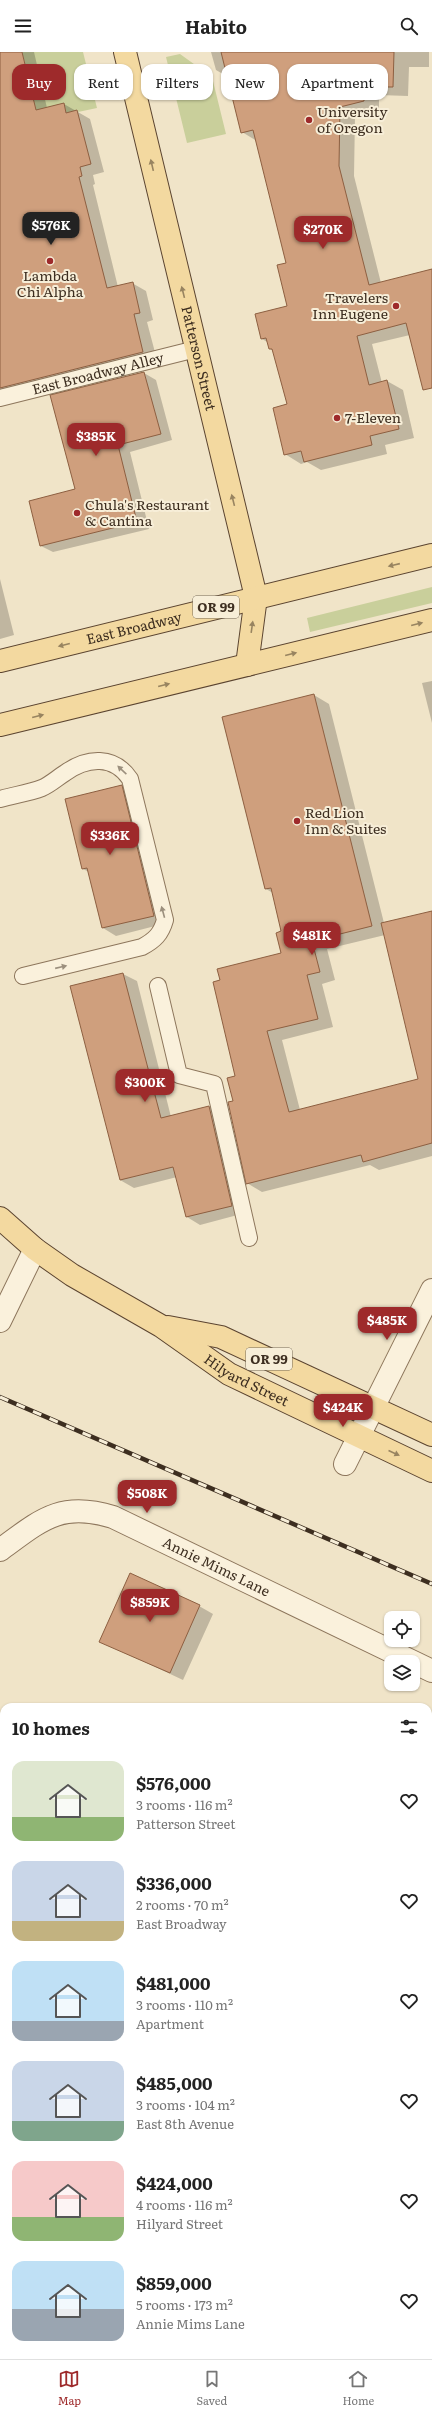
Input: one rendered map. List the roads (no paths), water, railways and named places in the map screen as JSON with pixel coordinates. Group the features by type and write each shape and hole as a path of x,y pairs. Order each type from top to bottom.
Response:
{"main road":[{"name":"Patterson Street","path":"125,52 256,598 247,665"},
{"name":"East Broadway","path":"0,661 432,555"},
{"path":"0,725 432,620"},
{"name":"Hilyard Street","path":"0,1218 36,1249 72,1276 161,1326 229,1374 358,1437"},
{"name":"Hilyard Street","path":"161,1326 221,1337 314,1378 372,1408"},
{"name":"OR 99","path":"372,1408 432,1435"},
{"name":"OR 99","path":"358,1437 432,1471"}],"street":[{"path":"0,1321 36,1249"},
{"path":"345,1464 432,1290"},
{"name":"Annie Mims Lane","path":"0,1550 48,1517 70,1510 92,1511 120,1520 432,1671"}],"lane":[{"name":"East Broadway Alley","path":"0,398 196,349"},
{"path":"0,799 41,788 80,765 95,761 110,762 123,769 130,779 165,920 161,932 155,940 142,948 23,976"},
{"path":"158,986 180,1075 214,1084 249,1238"}],"railway":[{"path":"0,1397 432,1584"}],"place":[{"name":"University of Oregon","path":"309,120"},
{"name":"Lambda Chi Alpha","path":"50,261"},
{"name":"Travelers Inn Eugene","path":"396,306"},
{"name":"7-Eleven","path":"337,418"},
{"name":"Chula's Restaurant & Cantina","path":"77,513"},
{"name":"Red Lion Inn & Suites","path":"297,821"}]}
